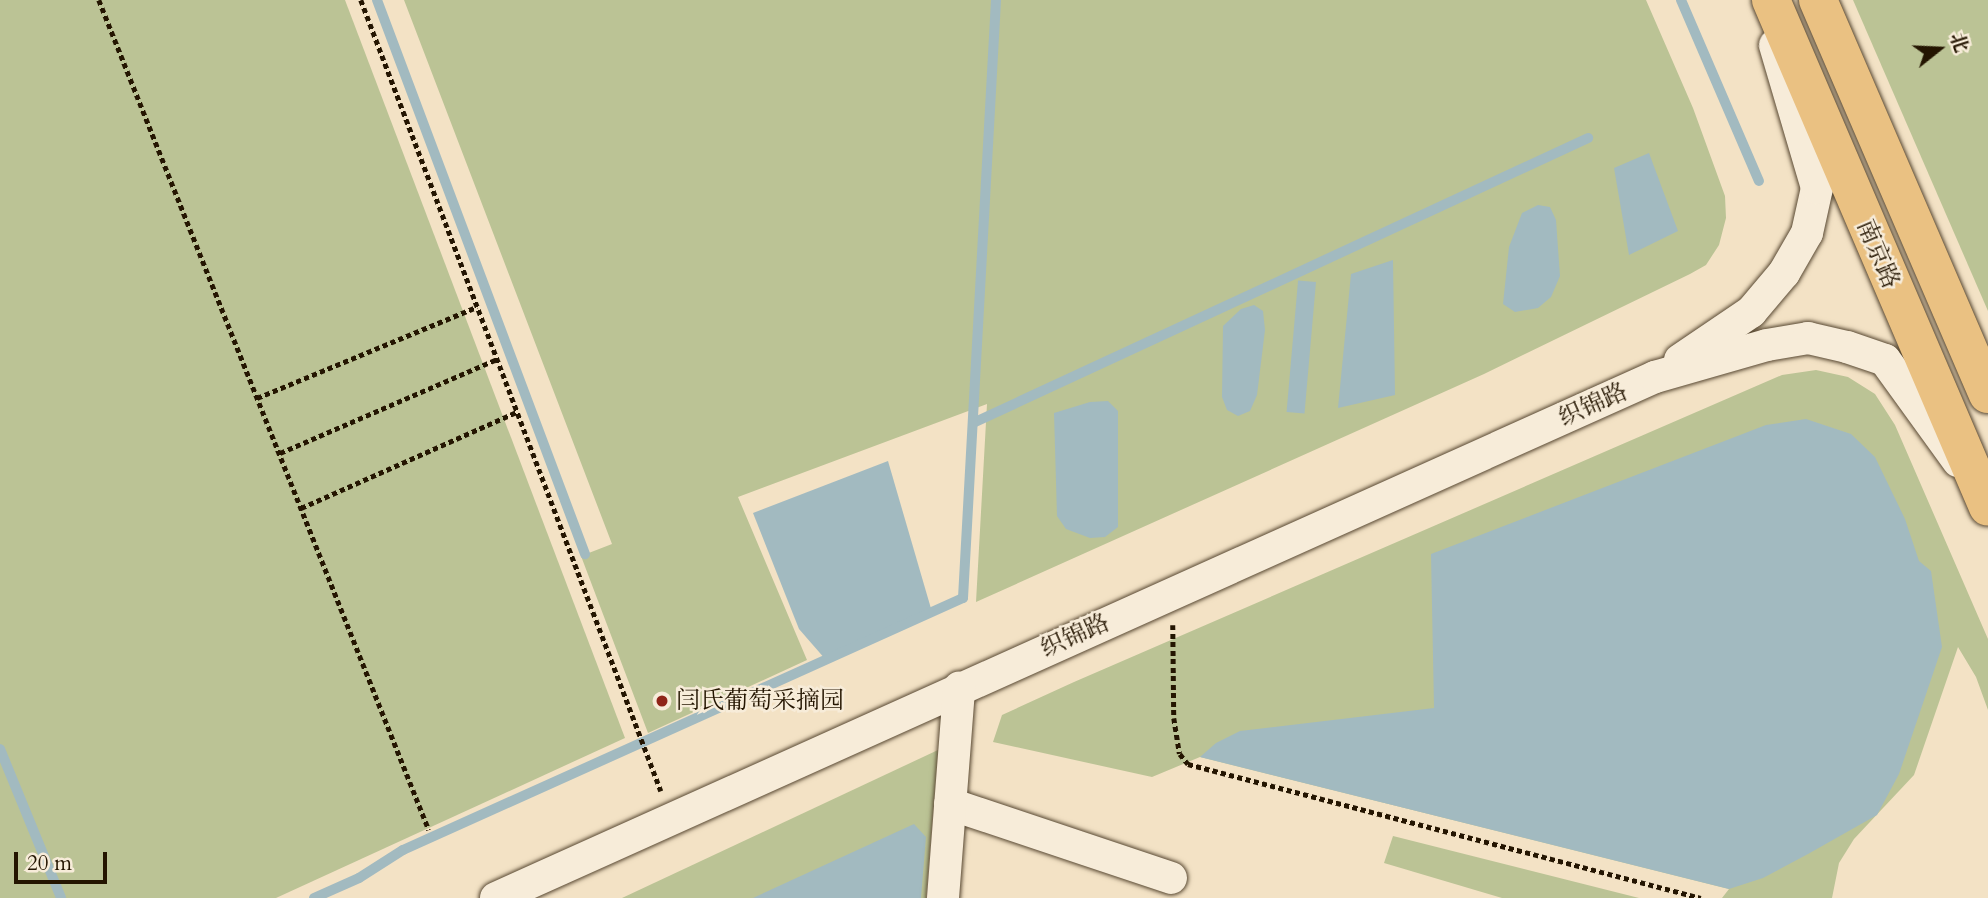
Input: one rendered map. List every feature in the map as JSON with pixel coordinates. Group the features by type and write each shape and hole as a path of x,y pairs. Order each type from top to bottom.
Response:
{"main road":[{"name":"南京路","path":"1770,0 1987,503"},
{"name":"南京路","path":"1818,0 1988,394"}],"street":[{"path":"1656,377 1751,312 1784,273 1807,233 1817,188 1762,0"},
{"path":"1656,377 1767,345 1808,338 1885,360 1987,503"},
{"name":"织锦路","path":"496,898 670,817 1656,377"},
{"path":"943,898 959,688"},
{"path":"950,804 1171,878"}],"path":[{"path":"99,0 429,830"},
{"path":"361,0 670,817"},
{"path":"257,398 477,307"},
{"path":"280,453 497,359"},
{"path":"301,508 517,412"},
{"path":"1172,593 1174,718 1180,754 1188,764 1701,898"}],"green space":[{"path":"0,0 345,0 625,738 276,898 0,898"},
{"path":"404,0 1646,0 1693,108 1725,196 1726,218 1719,245 1706,265 1690,274 1484,374 976,602 987,404 738,497 807,660 648,733 581,556 612,544"},
{"path":"1853,0 1988,0 1988,311"},
{"path":"1816,370 1848,377 1875,394 1895,425 1988,639 1988,710 1976,677 1958,647 1914,775 1854,839 1839,863 1832,898 1722,898 1729,889 1200,757 1152,777 993,742 1002,715 1074,682 1782,375"},
{"path":"938,750 926,898 622,898"},
{"path":"1393,836 1639,898 1502,898 1384,863"}],"water":[{"path":"1649,153 1678,231 1629,255 1614,168"},
{"path":"1538,205 1550,207 1556,220 1560,276 1551,297 1538,308 1515,312 1503,304 1509,247 1522,213"},
{"path":"1393,260 1395,395 1338,408 1351,274"},
{"path":"1298,280 1316,282 1304,413 1287,412"},
{"path":"1254,305 1263,311 1265,330 1257,395 1250,411 1238,416 1227,410 1222,397 1223,326 1241,309"},
{"path":"1108,401 1118,411 1118,527 1105,537 1090,538 1066,529 1057,516 1054,413 1090,402"},
{"path":"1806,419 1851,434 1875,457 1905,519 1919,561 1931,571 1942,647 1899,774 1877,815 1808,854 1763,878 1729,889 1200,757 1216,743 1240,731 1434,708 1431,554 1766,425"},
{"path":"888,461 932,612 826,660 799,629 753,513"},
{"path":"914,824 926,837 921,898 753,898"}],"waterway":[{"path":"377,0 585,554"},
{"path":"314,898 359,878 403,850 963,598 996,0"},
{"path":"1681,0 1759,181"},
{"path":"973,423 1588,138"},
{"path":"0,749 61,898"}],"place":[{"name":"闫氏葡萄采摘园","path":"662,701"}]}
